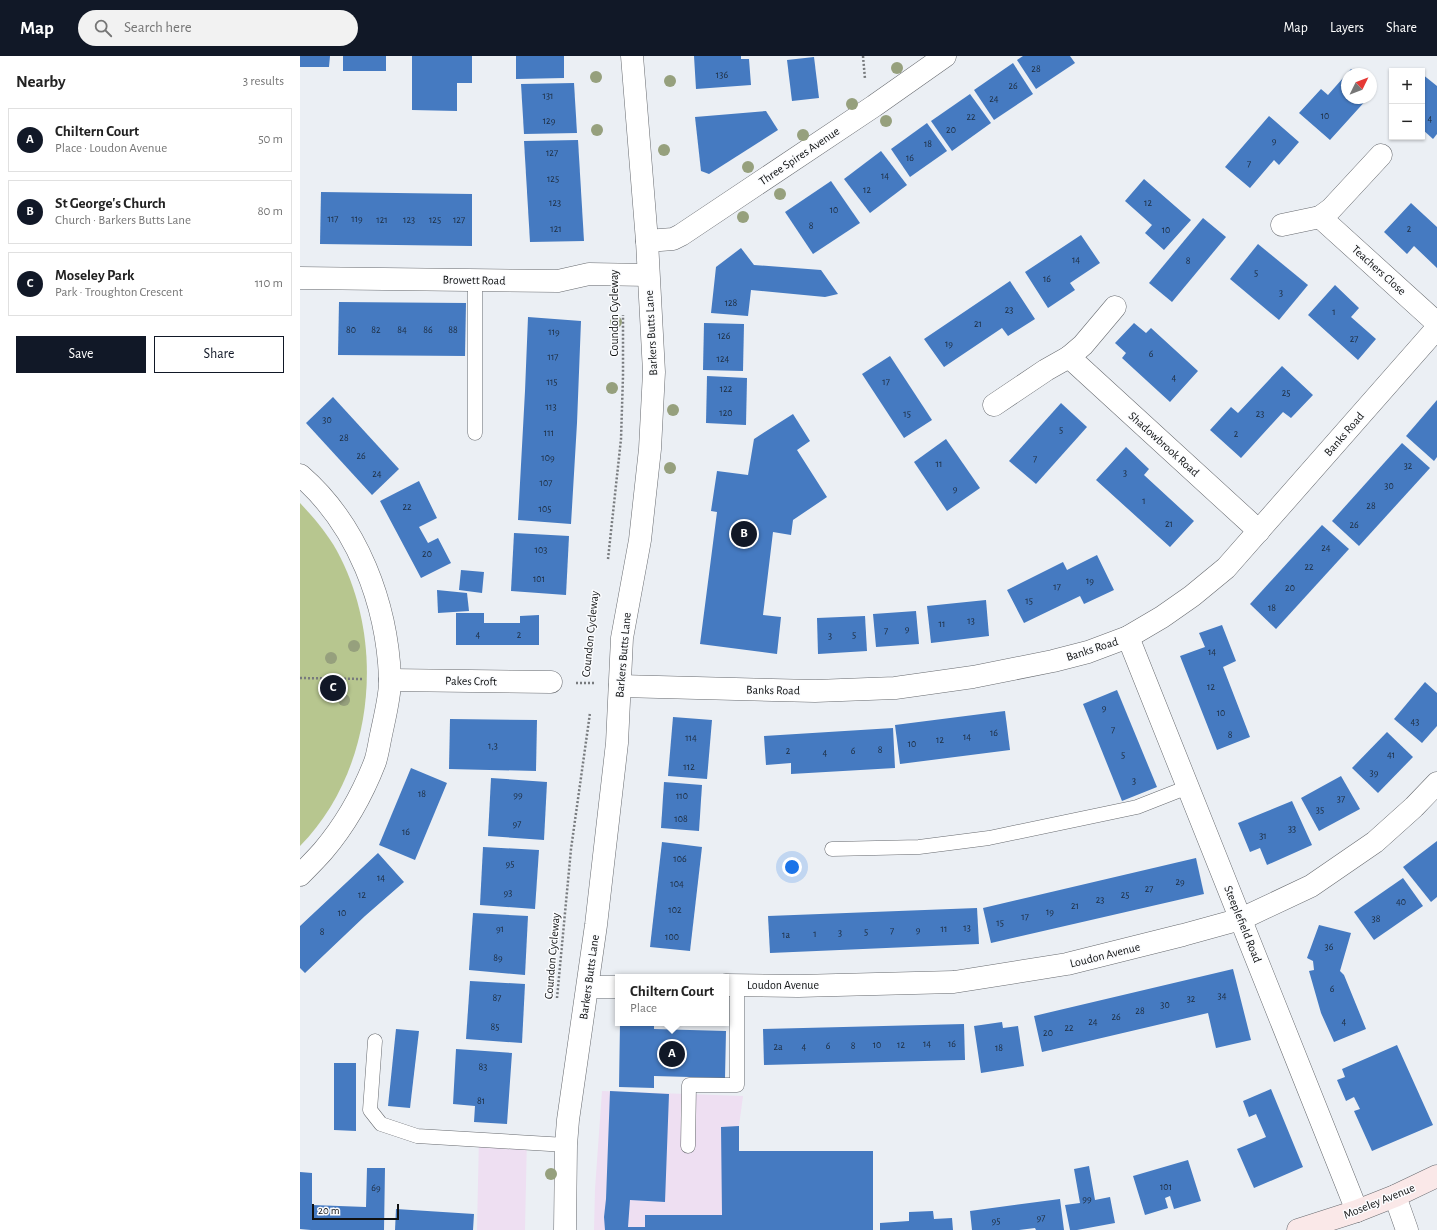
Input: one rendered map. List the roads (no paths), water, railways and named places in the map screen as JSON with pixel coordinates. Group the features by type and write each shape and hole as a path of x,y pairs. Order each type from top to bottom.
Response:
{"main road":[{"name":"Moseley Avenue","path":"1298,1230 1357,1211 1395,1196 1437,1176"}],"street":[{"name":"Barkers Butts Lane","path":"565,1230 566,1145 570,1095 588,987 617,743 622,638 640,540 650,449 654,372 647,241 632,56"},
{"name":"Three Spires Avenue","path":"647,241 673,239 681,235 874,106 945,56"},
{"path":"1282,225 1320,217 1331,209 1381,155"},
{"name":"Teachers Close","path":"1320,217 1437,323"},
{"name":"Browett Road","path":"300,278 558,281 589,274 648,275"},
{"path":"994,405 1046,370 1069,357 1083,345 1115,307"},
{"name":"Banks Road","path":"620,686 815,691 896,688 973,677 1053,661 1088,652 1128,637 1162,617 1192,596 1226,568 1437,328"},
{"name":"Shadowbrook Road","path":"1069,357 1259,531"},
{"path":"300,475 337,515 354,544 367,572 379,605 390,680 384,723 375,760 362,791 346,820 323,851 300,875"},
{"name":"Steeplefield Road","path":"1128,637 1357,1211"},
{"name":"Pakes Croft","path":"390,680 551,682"},
{"name":"Loudon Avenue","path":"732,985 798,986 954,982 1067,964 1241,919 1318,882 1375,842 1414,807 1437,783"},
{"path":"588,987 615,987"},
{"path":"1395,1196 1407,1230"}],"lane":[{"path":"474,279 475,433"},
{"path":"832,849 919,847 989,838 1137,807 1188,788"},
{"path":"688,1146 689,1085 737,1085 732,985"},
{"path":"375,1041 370,1110 381,1124 417,1136 566,1145"}],"place":[{"name":"St George's Church","path":"744,534"},
{"name":"Moseley Park","path":"333,688"},
{"name":"Chiltern Court","path":"672,1054"}]}
